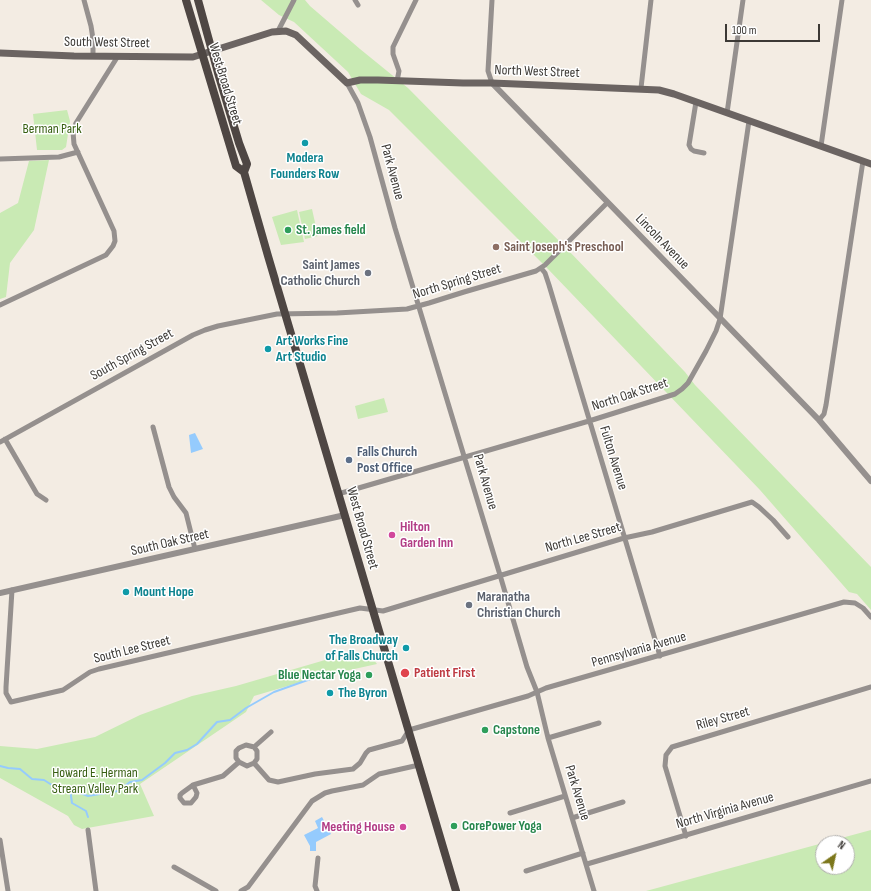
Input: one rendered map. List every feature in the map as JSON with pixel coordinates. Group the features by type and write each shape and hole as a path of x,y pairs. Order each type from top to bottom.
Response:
{"main road":[{"name":"West Broad Street","path":"186,0 236,166 244,172 456,891"},
{"name":"West Broad Street","path":"198,0 212,52 247,164 244,172"},
{"path":"212,52 278,31 286,31 296,35 347,83"},
{"name":"South West Street","path":"0,53 193,57 212,52"},
{"name":"North West Street","path":"347,83 360,80 492,83 641,88 664,91 871,164"}],"street":[{"path":"84,0 91,26 93,56"},
{"path":"397,81 399,72 393,49 416,0"},
{"path":"492,0 488,71 492,83"},
{"path":"641,88 650,0"},
{"path":"727,113 743,0"},
{"path":"821,146 842,0"},
{"path":"278,31 293,1"},
{"path":"0,305 106,255 113,246 115,236 114,231 73,138 75,126 118,56"},
{"name":"Park Avenue","path":"347,83 358,102 370,137 395,228 527,667 537,692 548,738 594,891"},
{"name":"Lincoln Avenue","path":"492,83 819,420 871,481"},
{"path":"696,102 689,145 694,151 704,153"},
{"name":"North Oak Street","path":"338,494 589,421 675,394 680,391 688,382 703,356 716,331 720,319 749,121"},
{"path":"0,159 59,157 78,152"},
{"path":"819,420 825,410 828,394 863,161"},
{"name":"North Spring Street","path":"286,314 407,309 532,272 541,268 607,203"},
{"name":"Fulton Avenue","path":"541,268 545,273 549,285 660,656"},
{"name":"South Spring Street","path":"3,441 193,335 218,326 277,314 286,314"},
{"path":"153,427 169,488 186,513 195,549"},
{"path":"3,441 37,494 46,500"},
{"name":"North Lee Street","path":"373,609 383,611 624,538 652,532 752,502 774,520 788,537"},
{"name":"South Oak Street","path":"0,593 345,515"},
{"name":"South Lee Street","path":"12,590 6,687 8,698 11,702 63,690 90,672 99,669 360,608 373,609"},
{"name":"Pennsylvania Avenue","path":"409,730 514,700 546,688 844,602 855,603 863,608 871,617"},
{"name":"Riley Street","path":"686,836 665,766 666,755 672,747 871,687"},
{"path":"548,738 599,723"},
{"path":"254,764 270,780 278,782 315,774 353,769 360,763 369,750 402,741 409,730"},
{"path":"254,747 271,732"},
{"path":"246,744 254,747 258,755 254,764 247,766 238,762 236,754 239,748 246,744"},
{"path":"193,785 224,776 238,762"},
{"path":"241,891 248,886 312,802 325,793 363,785 379,774 419,765"},
{"name":"North Virginia Avenue","path":"587,864 871,781"},
{"path":"510,813 565,796"},
{"path":"572,818 623,802"},
{"path":"88,830 96,891"},
{"path":"0,840 8,891"},
{"path":"526,871 583,853"},
{"path":"317,891 315,886 318,858"},
{"path":"174,867 216,891"}],"green space":[{"path":"261,0 305,0 360,49 408,88 568,250 685,372 695,385 871,567 871,610 857,594 849,592 760,490 547,268 389,110 361,94 348,72 294,22 279,15"},
{"name":"Berman Park","path":"67,110 70,121 66,147 62,150 37,150 33,114"},
{"name":"Berman Park","path":"49,160 34,230 10,263 6,297 0,299 0,213 18,203 29,161"},
{"path":"312,209 318,236 305,239 299,212"},
{"name":"St. James field","path":"297,210 304,242 281,245 272,217"},
{"path":"384,398 388,412 358,419 355,406"},
{"name":"Howard E. Herman Stream Valley Park","path":"373,653 373,659 377,664 318,677 254,696 246,712 140,784 154,816 82,829 74,825 68,816 0,778 0,746 37,749 95,737 140,715 192,696 236,686 332,658 348,661"},
{"path":"871,830 871,891 646,891 815,845 815,875 855,875 855,835 853,835"}],"water":[{"path":"195,433 203,449 191,453 189,435"},
{"path":"322,817 331,834 316,842 316,851 310,851 310,846 304,835 318,828 315,821"}],"waterway":[{"path":"0,766 20,769 32,779 44,780 55,787 70,789 88,796 118,791 130,782 142,780 165,763 175,753 187,750 197,744 217,722 230,720 246,708 274,692 319,676"},
{"path":"70,789 72,803 86,811 88,817"}],"place":[{"name":"Modera Founders Row","path":"305,143"},
{"name":"St. James field","path":"288,230"},
{"name":"Saint Joseph's Preschool","path":"496,247"},
{"name":"Saint James Catholic Church","path":"368,273"},
{"name":"Art Works Fine Art Studio","path":"268,349"},
{"name":"Falls Church Post Office","path":"349,460"},
{"name":"Hilton Garden Inn","path":"392,535"},
{"name":"Mount Hope","path":"126,592"},
{"name":"Maranatha Christian Church","path":"469,605"},
{"name":"The Broadway of Falls Church","path":"406,648"},
{"name":"Patient First","path":"405,673"},
{"name":"Blue Nectar Yoga","path":"369,675"},
{"name":"The Byron","path":"330,693"},
{"name":"Capstone","path":"485,730"},
{"name":"CorePower Yoga","path":"454,826"},
{"name":"Meeting House","path":"403,827"}]}
